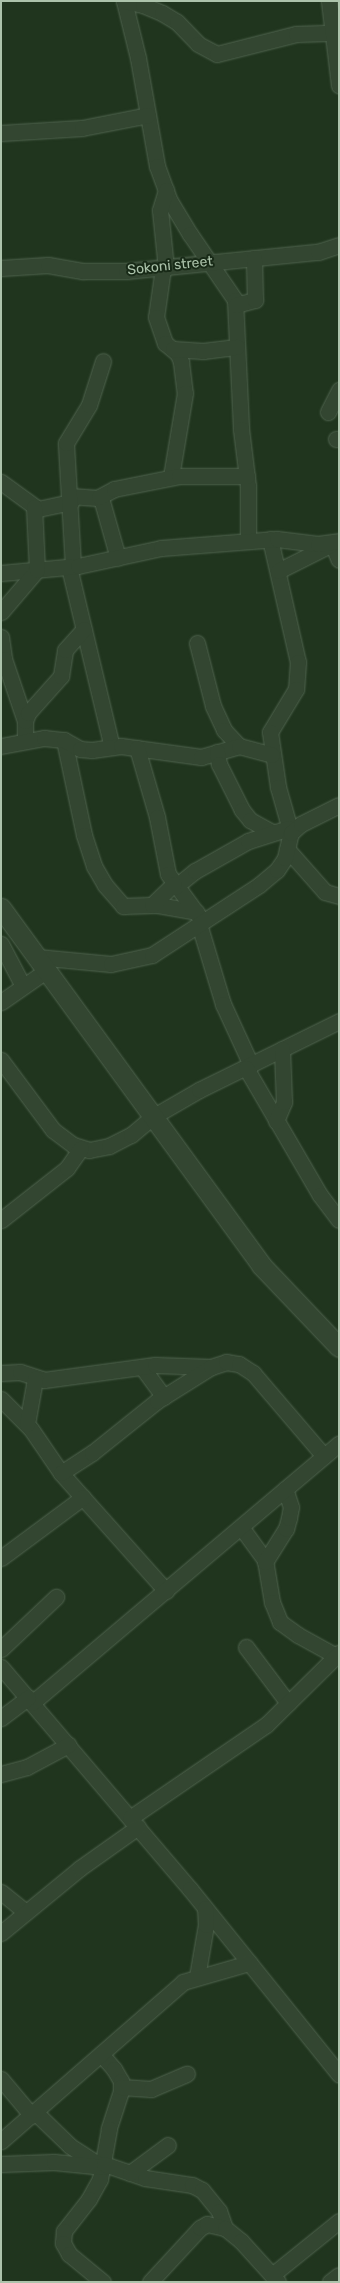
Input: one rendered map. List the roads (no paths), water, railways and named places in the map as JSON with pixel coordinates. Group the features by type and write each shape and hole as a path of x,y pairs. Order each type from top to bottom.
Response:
{"street":[{"path":"248,541 247,476 237,347 236,306 212,262 190,234 166,190 157,166 124,1 143,4 162,13 177,22 198,44 217,54 296,34 333,33"},
{"path":"329,1 339,85"},
{"path":"1,133 82,128 148,115"},
{"path":"166,190 160,210 164,268 156,317 159,332 173,349 181,362 184,394 171,477"},
{"name":"Sokoni street","path":"1,268 48,265 83,271 164,268 318,252 339,245"},
{"path":"236,306 255,300 254,258"},
{"path":"173,349 203,351 237,347"},
{"path":"103,361 89,405 66,443 71,499 71,566 84,629 112,747"},
{"path":"328,412 339,390"},
{"path":"1,482 34,507 46,509 71,499 99,497 114,489 171,477 247,476"},
{"path":"99,497 110,524 118,558"},
{"path":"1,612 37,570 34,507"},
{"path":"42,964 111,964 132,962 171,944 199,919 277,870 285,858 290,831 272,755 270,732 296,689 299,676 270,539"},
{"path":"1,573 71,566 118,558 161,548 270,539 318,544 336,542"},
{"path":"336,542 339,560"},
{"path":"278,571 336,542"},
{"path":"25,721 61,676 65,650 84,629"},
{"path":"1,637 4,659 25,721 25,740"},
{"path":"197,643 213,706 224,730 239,746"},
{"path":"1,746 25,740 64,740 80,749 112,747 137,748 202,757 239,746 272,755"},
{"path":"64,740 84,835 94,866 123,906 152,905 199,919"},
{"path":"137,748 159,824 168,874 199,919 223,1004 248,1066 276,1121 333,1203 339,1220"},
{"path":"217,752 219,764 242,810 250,820 273,833"},
{"path":"152,905 195,871 248,841 273,833 290,831 339,805"},
{"path":"286,848 324,892 339,896"},
{"path":"1,908 154,1116 261,1265 339,1347"},
{"path":"1,944 24,986"},
{"path":"1,1002 24,986 42,964"},
{"path":"1,1060 53,1130 73,1145 89,1150 109,1146 131,1135 154,1116 248,1066 339,1021"},
{"path":"276,1121 284,1102 282,1049"},
{"path":"1,1220 67,1168 81,1148"},
{"path":"61,1473 92,1453 164,1397 211,1367 226,1362 239,1364 253,1373 324,1456"},
{"path":"142,1367 164,1397"},
{"path":"1,1373 20,1372 35,1379 55,1380 142,1367 211,1367"},
{"path":"26,1424 35,1379"},
{"path":"1,1399 26,1424 61,1473 166,1591"},
{"path":"1,1718 30,1701 166,1591 339,1444"},
{"path":"265,1562 286,1529 290,1518 291,1507 285,1489"},
{"path":"1,1558 83,1497"},
{"path":"1,1933 134,1822 266,1725 337,1654 298,1636 280,1622 272,1602 265,1562 241,1527"},
{"path":"1,1648 56,1597"},
{"path":"246,1647 288,1703"},
{"path":"2,1669 134,1822 339,2074"},
{"path":"1,1774 27,1767 68,1745"},
{"path":"1,1892 26,1912"},
{"path":"196,1977 206,1925 205,1908"},
{"path":"1,2141 34,2114 73,2076 101,2054 158,2002 183,1982 196,1977 249,1963"},
{"path":"101,2054 114,2069 121,2087 109,2128 103,2166 89,2199 64,2231 62,2243 69,2254 103,2282"},
{"path":"121,2087 151,2089 187,2074"},
{"path":"1,2079 34,2114 70,2146 103,2166"},
{"path":"130,2173 168,2145"},
{"path":"1,2164 54,2162 103,2166 130,2173 192,2185 202,2190 218,2211 225,2228 275,2279 339,2221"},
{"path":"150,2282 200,2228 207,2224 225,2228"}]}
